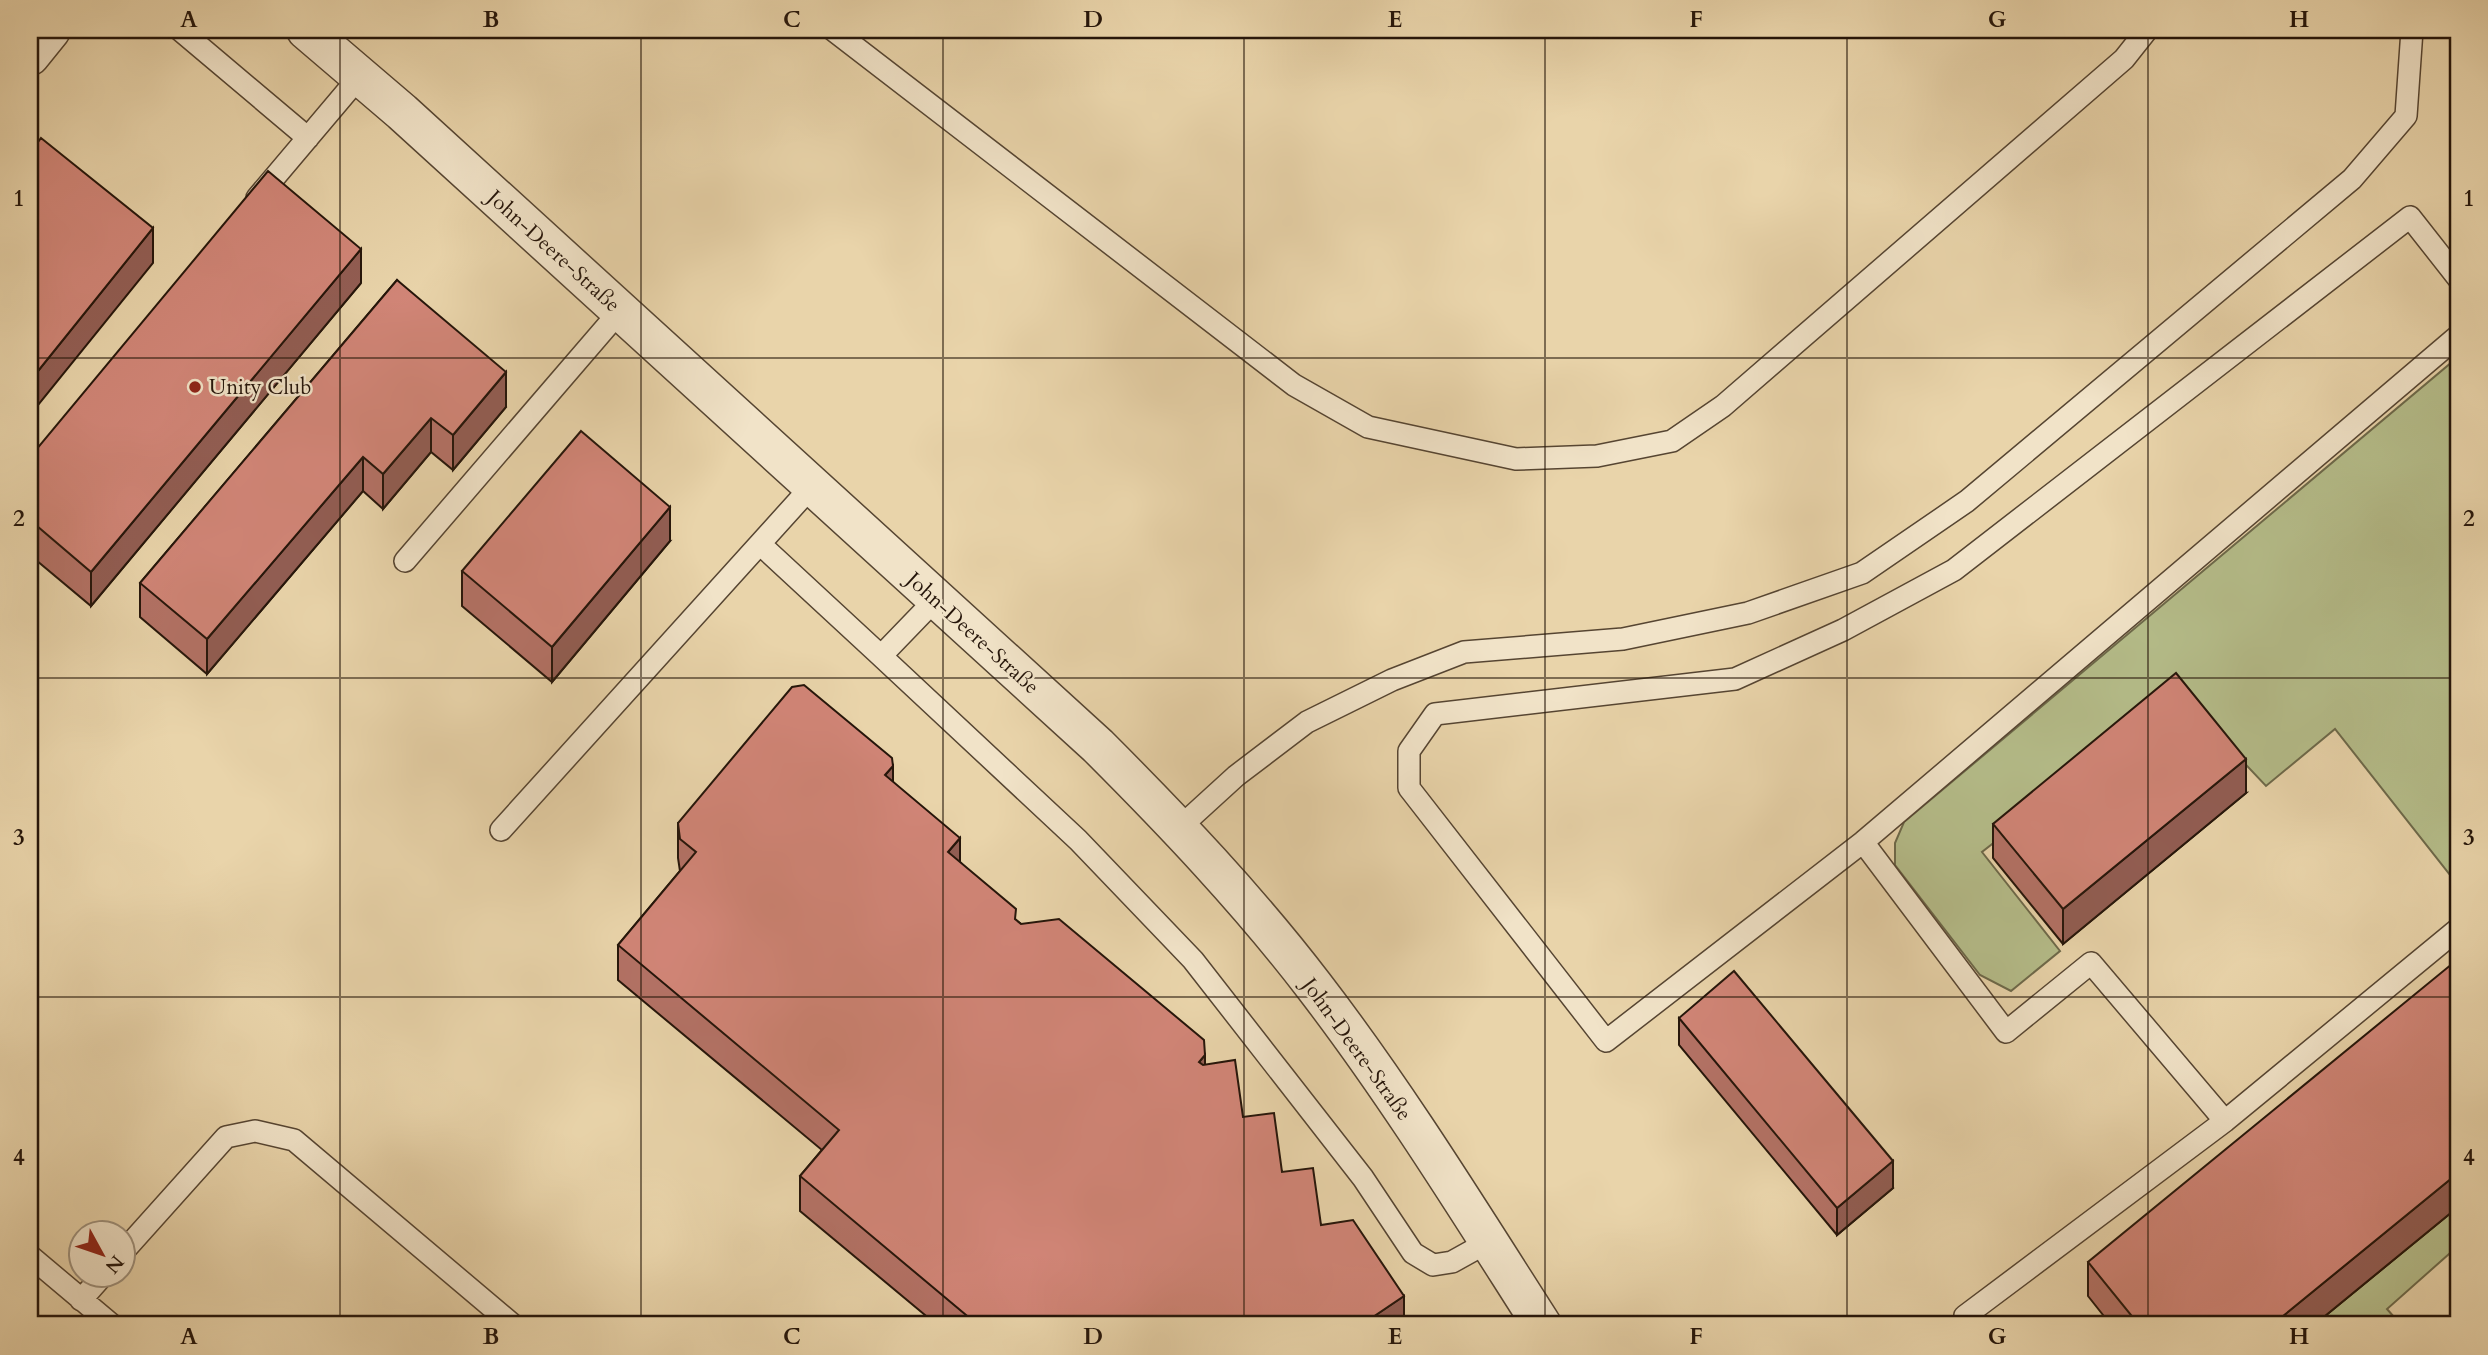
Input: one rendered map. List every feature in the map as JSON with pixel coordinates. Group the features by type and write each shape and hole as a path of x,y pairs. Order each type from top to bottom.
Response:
{"street":[{"path":"30,55 51,30"},
{"name":"John-Deere-Straße","path":"306,30 620,311 1098,746 1179,828 1314,986 1430,1151 1542,1325"}],"lane":[{"path":"180,30 308,138"},
{"path":"833,30 1294,385 1368,428 1516,459 1597,456 1672,440 1723,406 2124,59 2147,30"},
{"path":"1179,828 1237,776 1307,722 1392,680 1464,652 1623,639 1748,613 1862,573 1967,501 2352,179 2406,116 2412,30"},
{"path":"245,212 360,76"},
{"path":"2458,278 2410,217 1954,570 1868,617 1735,678 1435,714 1409,751 1409,788 1606,1041 1863,842 2458,336"},
{"path":"405,561 620,311"},
{"path":"502,830 812,486"},
{"path":"760,544 1077,841 1193,960 1363,1178 1413,1254 1433,1265 1452,1262 1489,1242"},
{"path":"881,656 936,598"},
{"path":"1863,842 2006,1032 2091,964 2225,1121"},
{"path":"1967,1325 1965,1316 2225,1121 2458,929"},
{"path":"136,1237 226,1137 255,1131 294,1140 513,1325"},
{"path":"30,1256 112,1325"},
{"path":"81,1300 92,1288"}],"green space":[{"path":"2458,357 2458,885 2335,729 2266,786 2181,696 1982,852 2060,951 2011,991 1980,975 1895,865 1895,843 1904,822"},
{"path":"2458,1207 2458,1246 2387,1309 2401,1325 2314,1325"}],"building":[{"path":"41,138 153,228 30,381 30,153"},
{"name":"Unity Club","path":"268,171 361,249 91,572 30,520 30,457"},
{"path":"397,280 506,372 453,435 431,418 383,474 363,457 207,639 140,583"},
{"path":"581,431 670,507 552,647 462,571"},
{"path":"2176,673 2246,759 2063,909 1993,824"},
{"path":"804,685 892,758 893,766 885,775 960,838 948,852 1016,909 1015,919 1021,924 1059,919 1204,1040 1205,1055 1199,1062 1203,1065 1235,1060 1243,1117 1274,1113 1282,1172 1313,1168 1321,1225 1353,1220 1404,1296 1361,1325 978,1325 800,1176 839,1130 618,945 696,852 680,839 678,823 792,687"},
{"path":"2458,959 2458,1173 2272,1325 2139,1325 2088,1262"},
{"path":"1734,971 1893,1161 1837,1208 1679,1018"}],"place":[{"name":"Unity Club","path":"195,387"}]}
